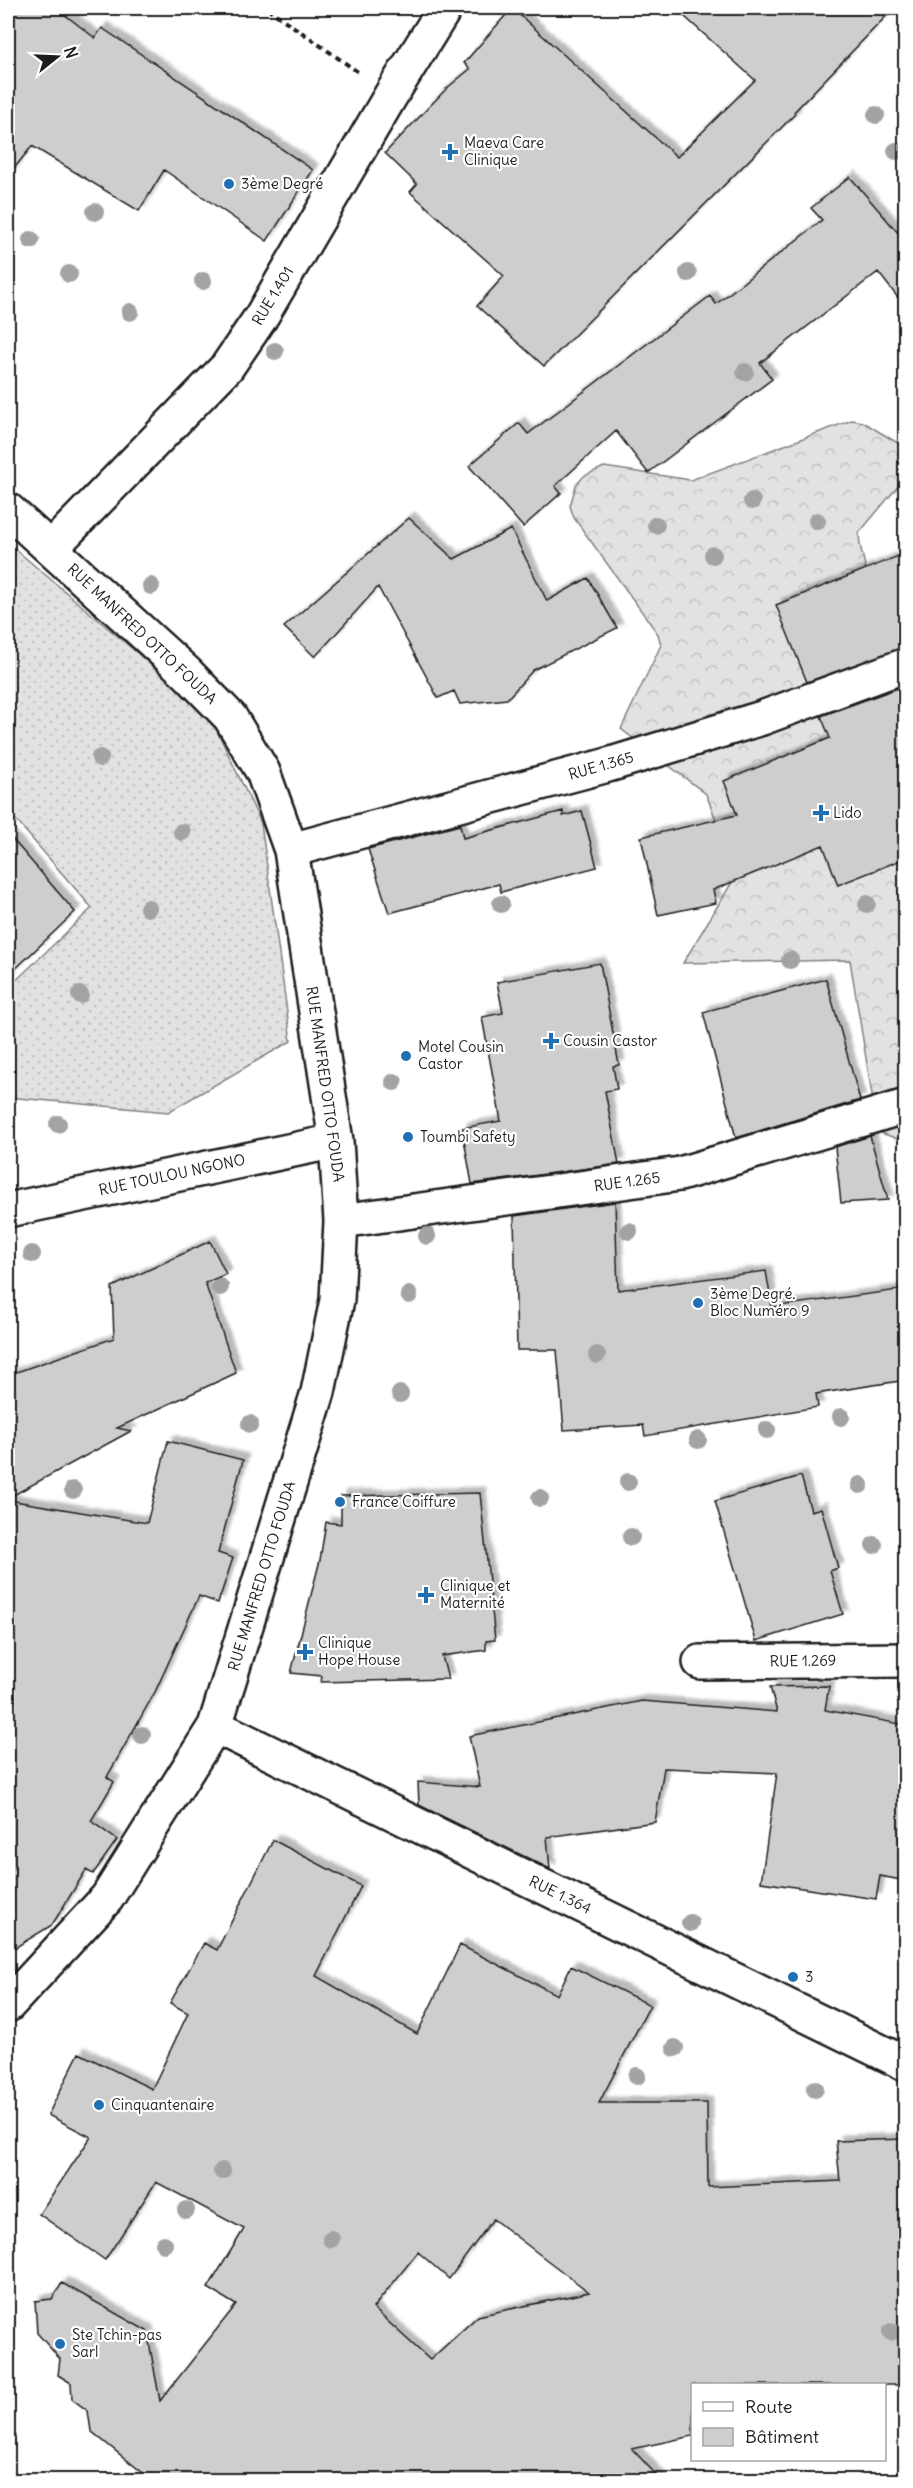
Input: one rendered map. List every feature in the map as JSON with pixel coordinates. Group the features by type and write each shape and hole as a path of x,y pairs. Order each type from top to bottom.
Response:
{"street":[{"name":"RUE 1.401","path":"51,548 227,367 261,317 391,95 445,8"},
{"name":"RUE MANFRED OTTO FOUDA","path":"8,510 187,673 230,717 262,772 291,850 336,1141 341,1221 337,1300 318,1392 215,1726 107,1898 8,2005"},
{"name":"RUE 1.365","path":"291,850 608,765 762,718 906,665"},
{"name":"RUE 1.265","path":"341,1221 680,1174 906,1106"},
{"name":"RUE TOULOU NGONO","path":"8,1210 336,1141"},
{"name":"RUE 1.269","path":"700,1662 906,1660"},
{"name":"RUE 1.364","path":"215,1726 906,2064"}],"path":[{"path":"267,8 391,95"}],"green space":[{"path":"852,420 863,422 906,448 905,478 859,533 883,642 905,660 905,1139 878,1132 850,960 683,963 737,874 706,794 621,729 661,645 658,634 574,518 570,506 576,485 584,476 604,467 691,480"},
{"path":"8,543 209,714 261,823 291,1041 168,1112 8,1097 8,988 92,908 8,811"}],"building":[{"path":"8,8 56,8 95,38 102,28 313,170 267,241 164,170 139,211 32,146 8,176"},
{"path":"512,8 677,157 755,80 675,8 894,8 794,112 795,114 544,366 477,306 504,276 410,192 417,184 385,153 447,88 470,69 464,63"},
{"path":"850,177 906,242 906,308 878,272 760,363 772,379 648,473 616,431 555,486 561,493 523,527 469,466 519,423 528,434 710,296 716,304 822,220 811,208"},
{"path":"409,518 454,559 511,529 547,601 588,578 617,628 533,670 507,699 460,704 454,691 438,698 378,587 315,657 284,627"},
{"path":"906,553 906,647 807,682 776,605"},
{"name":"Lido","path":"906,685 906,858 838,885 823,845 713,890 716,903 658,915 641,837 737,815 724,781 830,738 821,716"},
{"path":"563,811 563,816 582,811 597,867 501,892 499,884 389,913 368,849 460,825 463,838"},
{"path":"8,834 75,912 8,976"},
{"path":"600,963 619,1065 613,1066 617,1089 605,1091 619,1164 472,1184 462,1128 501,1121 482,1017 503,1013 497,982"},
{"path":"826,979 860,1100 736,1138 703,1012"},
{"path":"870,1136 888,1200 841,1203 835,1147"},
{"path":"615,1202 618,1290 766,1271 772,1307 906,1289 906,1380 816,1394 818,1407 645,1436 643,1425 564,1430 557,1350 517,1350 514,1216"},
{"path":"210,1241 226,1274 205,1283 236,1373 117,1428 131,1431 8,1498 8,1375 114,1338 112,1287"},
{"path":"168,1441 243,1460 218,1553 233,1558 218,1603 199,1596 155,1692 107,1777 114,1782 91,1821 117,1840 93,1874 86,1870 52,1925 8,1952 8,1500 147,1523"},
{"path":"801,1476 811,1511 821,1508 838,1568 830,1571 843,1614 756,1641 715,1501"},
{"name":"Clinique et Maternité","path":"480,1493 495,1640 486,1641 486,1650 442,1656 448,1679 321,1682 322,1676 291,1673 320,1560 326,1522 341,1524 341,1496"},
{"path":"829,1686 825,1710 906,1725 906,1881 880,1876 876,1899 761,1882 777,1773 664,1768 655,1822 547,1837 550,1869 419,1805 418,1782 480,1787 469,1736 642,1701 777,1712 770,1687"},
{"path":"273,1840 361,1886 316,1976 417,2034 460,1945 557,1995 571,1966 650,2005 599,2103 707,2103 708,2187 840,2181 836,2141 906,2139 906,2385 886,2385 886,2383 691,2383 691,2436 632,2449 662,2481 153,2481 91,2431 88,2411 72,2399 71,2383 58,2375 60,2359 37,2333 35,2301 52,2299 62,2283 147,2331 160,2401 236,2305 208,2288 244,2229 156,2182 105,2260 39,2214 91,2137 48,2115 79,2053 152,2089 188,2013 170,2003 204,1943 217,1950","holes":["493,2219 589,2292 478,2316 430,2360 373,2308 418,2252 449,2279"]}],"place":[{"name":"Maeva Care Clinique","path":"450,152"},
{"name":"3ème Degré","path":"229,184"},
{"name":"Lido","path":"821,813"},
{"name":"Cousin Castor","path":"551,1041"},
{"name":"Motel Cousin Castor","path":"406,1056"},
{"name":"Toumbi Safety","path":"408,1137"},
{"name":"3ème Degré. Bloc Numéro 9","path":"698,1303"},
{"name":"France Coiffure","path":"340,1502"},
{"name":"Clinique et Maternité","path":"426,1595"},
{"name":"Clinique Hope House","path":"305,1652"},
{"name":"3","path":"793,1977"},
{"name":"Cinquantenaire","path":"99,2105"},
{"name":"Ste Tchin-pas Sarl","path":"60,2344"}]}
